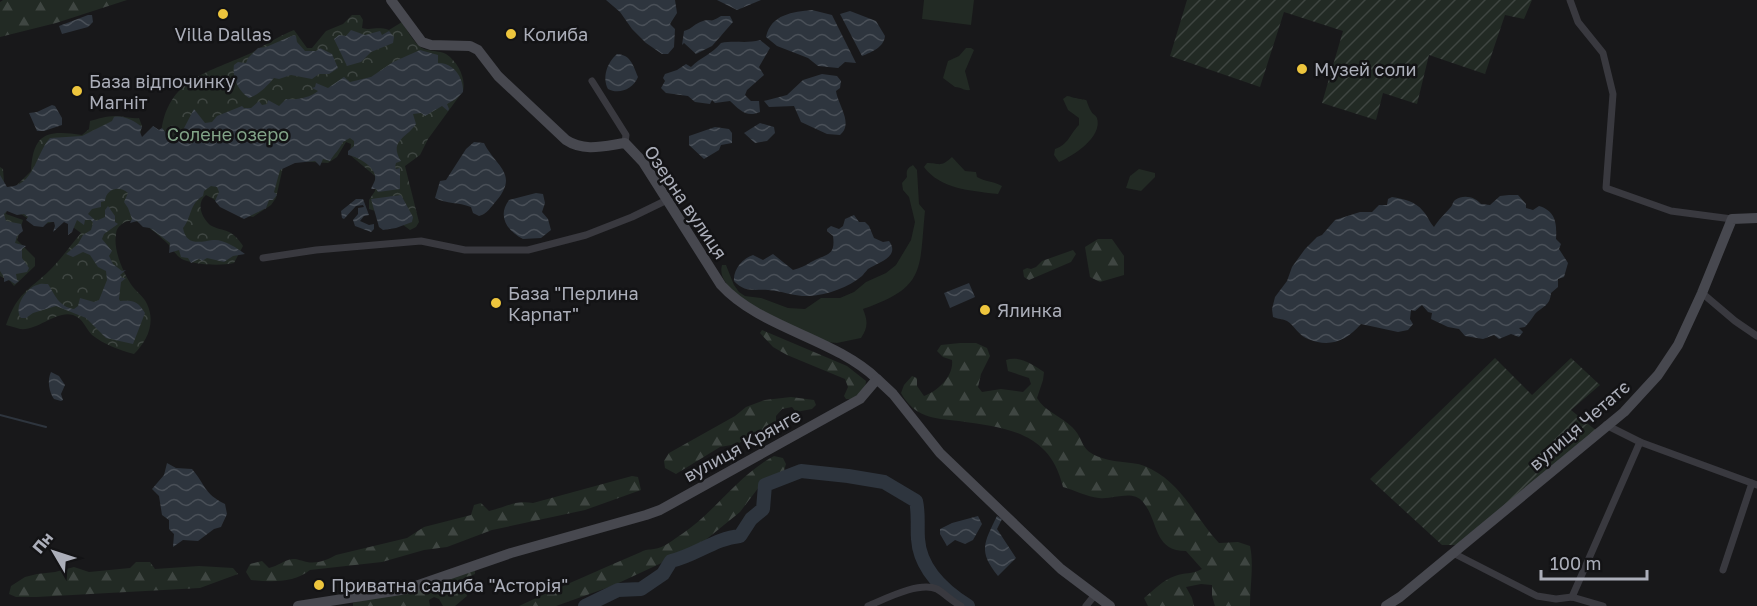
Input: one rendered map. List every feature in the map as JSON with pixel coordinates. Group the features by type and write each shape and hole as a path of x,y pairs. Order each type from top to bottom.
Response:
{"street":[{"name":"Озерна вулиця","path":"391,0 422,42 431,45 470,46 478,50 498,76 566,140 585,148 625,143 643,162 729,294 753,310 841,354 878,379"},
{"path":"1570,0 1578,22 1603,53 1613,94 1606,188 1671,211 1732,219 1757,218"},
{"path":"592,81 626,135 625,143"},
{"path":"263,258 421,241 465,250 528,250 586,235 667,200"},
{"name":"вулиця Четатє","path":"1386,606 1400,597 1624,412 1658,375 1678,345 1732,219"},
{"path":"1702,293 1757,336"},
{"path":"878,379 893,394 940,453 1061,569 1110,606"},
{"name":"вулиця Крянге","path":"298,606 407,589 511,553 660,510 860,399 878,379"},
{"path":"1606,425 1640,442 1754,484 1723,570"},
{"path":"1572,597 1640,442"},
{"path":"1453,553 1537,596 1556,599 1572,597 1603,606"},
{"path":"868,606 913,589 928,586 961,606"},
{"path":"1086,606 1094,596"}],"green space":[{"path":"3,0 127,0 56,23 0,37 0,2"},
{"path":"924,0 974,0 971,25 922,19"},
{"path":"1187,0 1532,0 1524,19 1505,15 1485,74 1429,55 1417,104 1383,93 1376,120 1322,103 1343,31 1284,12 1260,87 1170,56"},
{"name":"Солене озеро","path":"352,15 360,15 363,20 362,28 365,29 389,30 402,22 419,46 446,54 454,61 462,76 463,91 428,139 420,155 405,166 419,222 416,227 410,230 391,216 369,209 369,200 375,191 375,176 350,155 351,144 346,142 337,157 328,163 296,161 283,167 276,198 271,205 253,217 234,211 206,195 203,198 200,206 207,222 231,233 243,246 234,263 189,262 179,257 165,241 145,225 127,221 119,226 115,241 120,262 133,287 146,302 151,318 149,331 134,354 97,339 80,319 73,315 60,315 27,329 6,325 19,299 54,266 81,233 62,219 39,226 21,214 7,210 6,214 23,220 17,240 35,258 35,266 14,286 0,276 0,167 3,169 5,194 31,171 35,148 44,136 60,133 82,135 89,129 90,121 105,117 139,118 142,126 139,139 161,136 171,101 193,80 294,30 307,48 312,48 326,31 343,24"},
{"path":"966,48 974,50 965,71 970,90 955,87 943,78 948,61 959,56"},
{"path":"1067,96 1086,100 1097,118 1098,125 1096,132 1086,145 1059,162 1054,155 1055,149 1066,142 1079,125 1079,118 1068,110 1063,99"},
{"path":"952,157 965,171 976,172 977,177 1002,186 998,194 957,188 939,180 924,167 927,163 942,164"},
{"path":"913,165 917,170 919,204 925,211 919,263 909,284 884,301 863,309 867,324 861,338 837,343 827,342 745,301 731,289 723,277 722,265 726,265 739,292 745,296 761,298 788,308 805,309 821,298 840,298 854,292 866,282 886,273 896,265 911,240 915,222 909,197 903,190 902,183 907,177 907,170"},
{"path":"1139,169 1155,173 1155,177 1141,191 1126,188 1130,176"},
{"path":"1098,239 1112,239 1124,256 1124,275 1100,282 1090,277 1085,247"},
{"path":"1073,250 1076,254 1071,262 1029,280 1024,277 1023,270 1036,267 1042,261"},
{"path":"762,330 847,366 866,381 865,389 852,399 846,399 844,396 848,387 845,379 773,347 760,333"},
{"path":"976,343 987,348 990,356 981,374 978,387 982,392 1001,389 1023,392 1031,384 1029,378 1008,371 1006,360 1021,360 1035,366 1044,372 1037,398 1040,403 1072,427 1089,452 1108,460 1139,464 1151,469 1172,484 1219,543 1238,542 1250,546 1252,568 1250,606 1215,606 1212,585 1201,584 1186,587 1194,606 1148,606 1144,598 1163,583 1175,576 1202,569 1186,551 1175,550 1162,541 1148,510 1139,498 1133,496 1094,497 1063,487 1057,469 1048,454 1024,436 1010,430 933,417 912,408 901,393 904,385 912,376 917,378 917,386 924,396 935,391 948,377 952,366 952,360 943,357 937,351 941,345"},
{"path":"1495,358 1532,395 1571,358 1600,385 1571,410 1598,432 1460,545 1442,545 1370,479"},
{"path":"791,397 814,400 816,405 812,409 796,412 792,407 782,409 776,416 776,424 737,444 720,447 676,474 665,468 664,461 669,453 735,416 746,407 765,400"},
{"path":"774,456 783,458 786,464 784,471 759,487 740,512 703,542 612,586 556,606 519,606 643,551 665,545 694,525 749,473"},
{"path":"632,476 638,477 641,490 585,510 492,530 447,547 424,550 382,562 310,570 282,581 251,580 246,572 250,564 262,561 269,568 293,559 318,562 336,555 407,538 424,527 471,515 474,505 481,503 489,511 515,503 533,503"},
{"path":"136,562 150,562 155,569 199,566 233,568 238,574 200,588 36,597 16,597 9,594 11,586 25,577 74,567 89,572 130,568"},
{"path":"475,569 475,574 453,583 452,588 456,593 466,593 467,596 455,606 443,606 439,599 434,597 429,600 430,606 353,606 353,603 367,598"}],"water":[{"path":"606,0 675,0 677,13 670,24 675,29 674,47 668,54 662,54 646,43 620,12"},
{"path":"717,0 761,0 737,10"},
{"path":"812,10 832,15 856,63 845,62 838,68 818,66 808,58 777,46 766,37 773,23 778,19 790,13"},
{"path":"850,11 876,21 885,36 880,46 862,56 840,14"},
{"path":"92,15 93,22 88,27 62,34 59,26"},
{"path":"730,16 733,22 712,46 696,54 684,43 682,45 684,31 700,22"},
{"path":"351,30 365,35 380,31 382,35 389,31 394,37 393,43 371,52 361,62 347,66 334,39 339,35 346,36"},
{"path":"294,35 305,51 316,51 320,48 332,54 338,68 329,74 319,74 312,79 291,75 279,79 274,78 256,94 249,98 245,95 237,83 234,65 238,62 246,63 258,48"},
{"path":"760,40 770,48 759,67 764,75 747,90 745,95 751,101 759,101 760,112 747,114 730,101 715,103 712,100 710,104 695,102 688,96 666,93 661,88 665,81 663,78 665,74 686,64 691,67 721,43"},
{"name":"Солене озеро","path":"420,50 438,55 438,63 453,68 462,81 463,92 447,104 448,111 442,106 425,116 421,113 413,114 416,124 401,140 397,149 401,161 396,163 395,167 400,168 400,189 378,192 376,189 371,189 375,175 366,163 348,155 348,151 354,146 354,141 350,138 343,142 330,161 323,159 320,166 315,161 295,163 280,170 274,192 277,195 273,200 269,200 266,208 244,219 220,207 215,201 219,192 217,187 211,186 195,203 183,228 187,238 194,242 222,241 245,254 233,256 224,262 207,258 191,263 188,258 181,257 179,250 169,253 170,243 150,228 143,227 137,221 130,223 132,219 124,202 128,193 121,189 110,191 105,201 101,202 101,207 92,209 88,214 96,221 105,217 105,210 108,206 118,224 104,234 102,239 112,251 109,256 113,264 122,271 126,270 120,275 126,278 121,282 120,301 135,302 145,313 133,344 106,338 86,318 56,306 21,318 19,309 22,299 29,290 37,285 48,284 61,303 74,309 78,306 80,298 94,302 99,300 107,280 106,271 98,267 90,255 83,252 73,257 66,254 78,244 83,235 91,230 93,223 91,220 85,220 84,225 77,220 72,232 68,235 68,224 64,222 53,232 54,222 48,222 43,227 34,226 26,220 28,217 24,214 17,215 7,211 4,214 6,221 21,224 23,231 17,236 15,243 26,246 22,249 22,258 29,268 27,272 16,274 19,281 15,284 9,280 4,282 0,271 0,175 7,187 16,186 23,181 29,175 50,138 82,136 112,121 114,117 121,117 142,127 140,132 142,137 153,126 159,130 162,128 174,139 190,143 193,138 190,133 183,130 194,109 205,123 212,122 217,116 242,106 251,108 259,101 262,105 267,104 268,100 279,106 286,99 303,98 315,93 318,91 312,88 316,83 328,88 344,77 350,82 371,77 393,62"},
{"path":"617,54 628,59 638,77 629,88 612,91 608,89 605,80 608,66"},
{"path":"822,74 837,76 841,81 840,88 836,91 846,125 840,135 827,134 801,122 794,106 769,107 764,101 787,95 803,80"},
{"path":"52,105 62,118 62,125 37,131 29,113"},
{"path":"760,123 774,127 775,133 767,141 755,143 744,133"},
{"path":"715,127 729,129 732,133 732,143 721,145 719,150 704,159 689,145 689,136"},
{"path":"474,142 484,143 503,170 506,183 489,210 479,216 473,213 471,207 435,198 440,181 446,180 466,149"},
{"path":"536,193 543,194 545,203 542,212 548,219 551,230 541,238 523,239 508,227 504,212 509,200"},
{"path":"401,195 413,217 412,222 383,230 379,227 371,199"},
{"path":"1518,195 1526,204 1526,208 1533,210 1539,206 1549,211 1556,223 1556,239 1561,244 1559,249 1568,263 1564,277 1558,279 1558,287 1551,293 1548,303 1525,327 1519,328 1523,332 1519,337 1511,334 1499,339 1494,335 1483,339 1465,336 1459,329 1448,327 1431,319 1432,313 1422,305 1415,311 1411,310 1410,319 1413,324 1408,330 1398,332 1361,324 1343,339 1330,343 1308,339 1287,321 1273,317 1275,297 1287,281 1292,267 1305,249 1335,220 1360,212 1372,212 1379,205 1387,205 1388,199 1392,197 1416,205 1425,213 1434,227 1458,198 1469,197 1481,204 1490,205 1500,196"},
{"path":"356,199 363,199 369,215 364,216 360,221 369,225 374,224 371,232 355,226 353,220 358,214 358,208 364,207 363,205 356,206 344,219 342,218 341,211"},
{"path":"854,215 859,222 865,222 869,226 874,238 883,242 889,241 892,251 886,259 868,269 851,284 830,292 805,296 750,290 734,281 739,265 753,255 763,260 773,254 793,270 825,256 833,248 833,236 827,229 831,226 839,229 843,226 845,219"},
{"path":"969,283 975,297 950,308 944,293"},
{"path":"51,372 59,376 65,385 61,401 54,399 51,393 49,382"},
{"path":"167,463 176,468 192,469 209,492 225,504 227,514 221,527 214,529 198,541 183,540 173,547 174,534 169,529 169,520 162,515 159,496 152,489 164,475"},
{"path":"978,516 982,524 973,540 965,544 955,540 947,546 940,534 940,529"},
{"path":"997,516 1002,519 997,529 1016,558 998,576 985,553 986,540"}],"waterway":[{"path":"0,415 46,427"},
{"path":"585,606 618,590 641,589 663,574 671,561 722,540 740,536 751,519 763,509 765,485 801,471 884,482 916,501 918,539 923,560 942,586 968,606"}],"place":[{"name":"Villa Dallas","path":"223,14"},
{"name":"Колиба","path":"511,34"},
{"name":"Музей соли","path":"1302,69"},
{"name":"База відпочинку Магніт","path":"77,91"},
{"name":"База \"Перлина Карпат\"","path":"496,303"},
{"name":"Ялинка","path":"985,310"},
{"name":"Приватна садиба \"Асторія\"","path":"319,585"}]}
